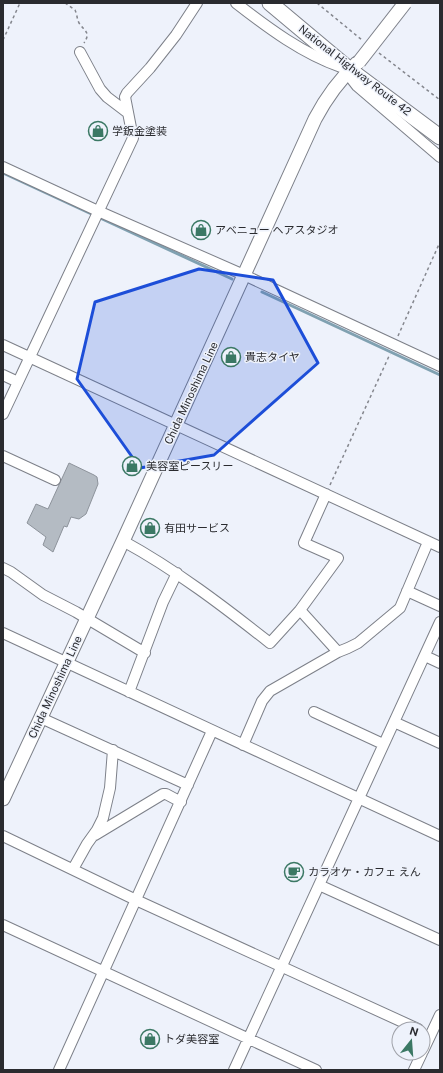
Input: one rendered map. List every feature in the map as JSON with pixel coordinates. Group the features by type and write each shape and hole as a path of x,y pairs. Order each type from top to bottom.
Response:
{"highway":[{"name":"National Highway Route 42","path":"270,3 440,136"}],"main road":[{"name":"Chida Minoshima Line","path":"3,799 123,541 315,119 332,92 405,3"}],"street":[{"path":"3,414 132,138 125,97 172,41 197,3"},
{"path":"236,3 265,26 324,61 352,68 356,86 440,157"},
{"path":"80,52 100,89 107,97 128,113"},
{"path":"3,167 98,211 244,275 440,366"},
{"path":"3,345 440,547"},
{"path":"3,375 18,382"},
{"path":"3,456 55,480"},
{"path":"123,541 177,573 220,603 270,643 300,610 338,558 304,543 326,494"},
{"path":"243,745 265,696 275,687 338,652 358,643 397,612 403,603 428,542"},
{"path":"3,568 11,572 42,595 76,612 145,653"},
{"path":"129,692 163,602 177,573"},
{"path":"407,591 440,606"},
{"path":"300,610 338,652"},
{"path":"234,1070 383,744 439,627"},
{"path":"3,633 440,836"},
{"path":"425,656 440,663"},
{"path":"314,712 383,744"},
{"path":"41,718 188,785"},
{"path":"394,722 440,743"},
{"path":"59,1070 212,731"},
{"path":"73,869 100,825 110,788 113,750"},
{"path":"94,836 163,794 166,794 181,802"},
{"path":"3,836 136,900 401,1021"},
{"path":"319,885 440,940"},
{"path":"3,925 316,1070"},
{"path":"431,1035 440,1015"}],"path":[{"path":"3,40 20,3"},
{"path":"65,3 75,10 79,22 88,36 80,52"},
{"path":"326,494 440,242"}],"highlighted area":[{"path":"199,269 273,280 318,363 214,455 140,468 77,379 95,302"}],"building":[{"path":"69,463 97,477 98,484 86,514 79,519 71,517 67,527 64,526 53,552 43,545 46,537 27,523 36,504 48,509"}],"waterway":[{"path":"3,173 232,279"},
{"path":"262,292 440,375"}],"place":[{"name":"学鈑金塗装","path":"98,131"},
{"name":"アベニュー ヘアスタジオ","path":"201,230"},
{"name":"貴志タイヤ","path":"231,357"},
{"name":"美容室ピースリー","path":"132,466"},
{"name":"有田サービス","path":"150,528"},
{"name":"カラオケ・カフェ えん","path":"294,872"},
{"name":"トダ美容室","path":"150,1039"}]}
